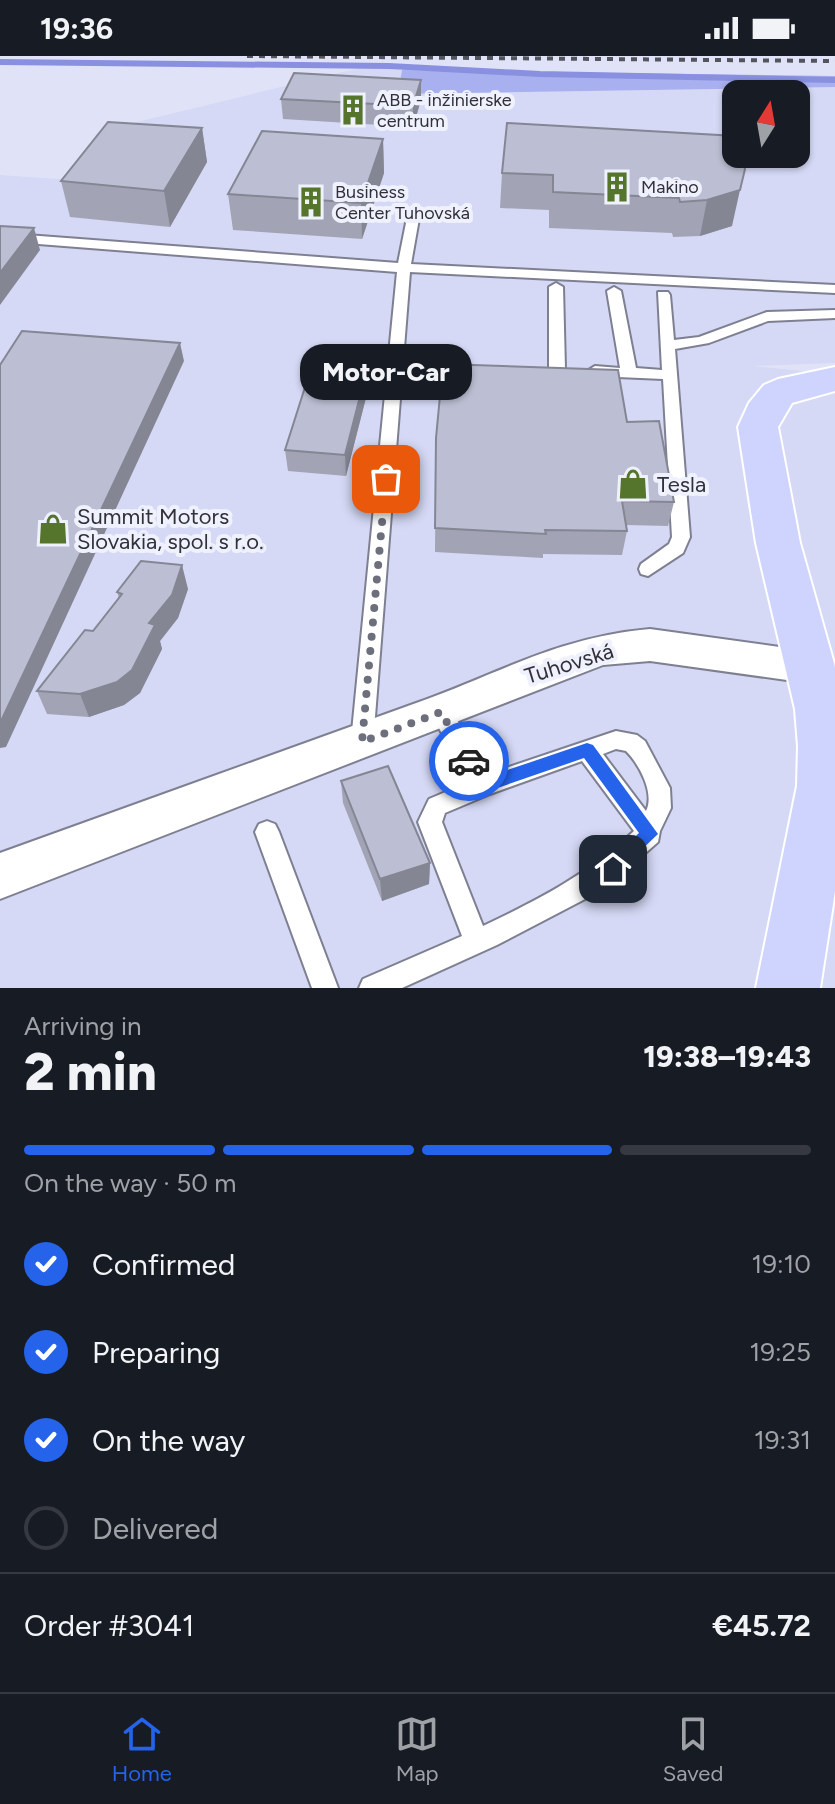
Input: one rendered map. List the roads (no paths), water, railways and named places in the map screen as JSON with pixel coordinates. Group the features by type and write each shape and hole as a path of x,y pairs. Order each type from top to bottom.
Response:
{"main road":[{"path":"788,988 824,786 822,669 775,528 758,427 769,403 778,394 801,385 835,379"}],"street":[{"name":"Tuhovská","path":"0,876 441,712 551,665 623,646 681,648 735,659 822,669"}],"lane":[{"path":"362,742 404,268 414,213"},
{"path":"0,237 404,268 835,289"},
{"path":"556,287 549,368 670,375"},
{"path":"614,291 629,373"},
{"path":"648,569 676,548 681,537 663,295"},
{"path":"667,345 692,345 716,339 762,317 835,314"},
{"path":"441,712 483,786"},
{"path":"372,988 476,940 574,893 613,869 650,834 661,807 661,795 638,746 628,740 616,740 483,786 437,806 430,822 476,940"},
{"path":"587,750 650,834"},
{"path":"267,832 325,988"}],"waterway":[{"path":"0,62 389,66 540,74 835,80"}],"railway":[{"path":"247,56 835,61"}],"place":[{"name":"ABB - inžinierske centrum","path":"353,110"},
{"name":"Makino","path":"617,187"},
{"name":"Business Center Tuhovská","path":"311,202"},
{"name":"Motor-Car","path":"386,479"},
{"name":"Tesla","path":"633,484"},
{"name":"Summit Motors Slovakia, spol. s r.o.","path":"53,529"}]}
